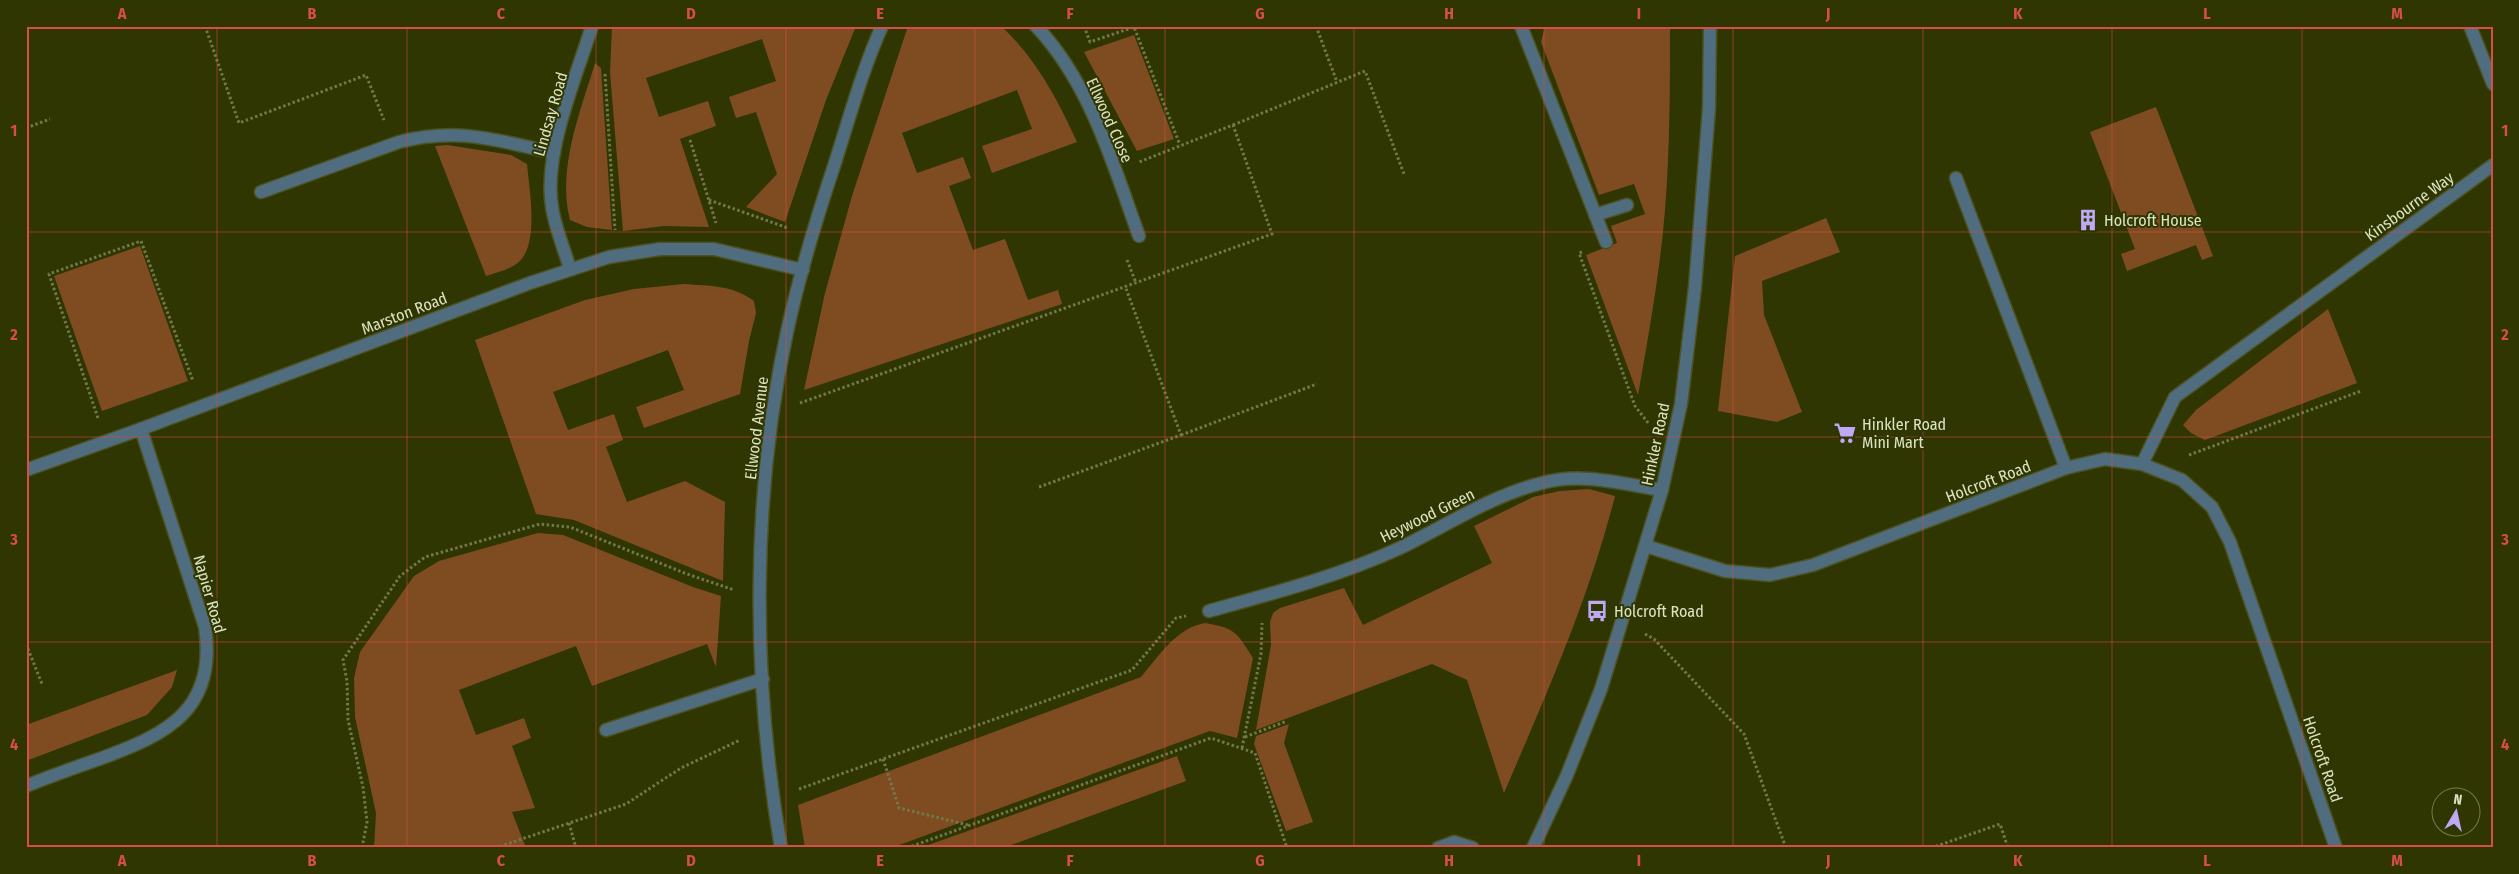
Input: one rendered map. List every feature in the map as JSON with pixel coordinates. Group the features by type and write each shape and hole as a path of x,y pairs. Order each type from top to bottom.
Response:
{"street":[{"name":"Lindsay Road","path":"570,269 556,228 550,186 554,153 592,26"},
{"name":"Ellwood Avenue","path":"781,848 772,799 766,735 760,599 765,481 773,412 787,333 811,237 859,84 882,26"},
{"name":"Ellwood Close","path":"1036,26 1058,52 1088,102 1139,236"},
{"path":"1521,26 1606,242"},
{"name":"Hinkler Road","path":"1532,848 1570,766 1601,689 1662,490 1680,404 1695,286 1709,108 1710,26"},
{"path":"2470,26 2493,84"},
{"path":"261,192 393,144 422,136 458,134 494,139 554,153"},
{"name":"Kinsbourne Way","path":"2148,466 2175,397 2493,165"},
{"path":"1956,178 2066,468"},
{"path":"1595,216 1627,205"},
{"name":"Marston Road","path":"26,470 141,430 570,269 617,255 660,249 725,251 803,270"},
{"name":"Napier Road","path":"26,786 151,739 181,717 194,702 202,684 207,666 208,646 205,627 141,430"},
{"name":"Holcroft Road","path":"1646,546 1725,571 1770,575 1813,565 2066,468 2106,459 2148,466 2182,480 2212,507 2230,542 2336,848"},
{"name":"Heywood Green","path":"1209,612 1318,581 1399,548 1497,499 1542,482 1587,478 1662,490"},
{"path":"606,730 763,679"},
{"path":"1438,848 1454,842 1473,848"}],"path":[{"path":"205,26 239,123 366,75 393,144"},
{"path":"1084,26 1090,42 1134,27 1180,145"},
{"path":"1316,26 1337,82"},
{"path":"605,67 617,255"},
{"path":"1115,171 1365,71 1404,174"},
{"path":"26,128 50,119"},
{"path":"773,412 1272,234 1233,125"},
{"path":"690,140 725,251"},
{"path":"708,199 811,237"},
{"path":"106,442 49,274 141,241 202,406"},
{"path":"1606,242 1580,253 1635,406 1670,453"},
{"path":"1125,286 1181,435"},
{"path":"1039,487 1317,384"},
{"path":"2148,466 2361,391"},
{"path":"362,848 367,822 363,787 348,720 347,681 343,660 400,576 425,557 540,524 570,527 687,574 760,599"},
{"path":"1242,748 1261,654 1262,596"},
{"path":"772,799 1132,670 1176,618 1209,612"},
{"path":"1623,619 1654,639 1744,734 1786,848"},
{"path":"26,644 42,684"},
{"path":"1244,737 1287,721"},
{"path":"495,848 626,804 681,768 719,749 739,740 766,735"},
{"path":"907,848 1211,738 1255,753 1287,848"},
{"path":"883,759 899,808 969,826"},
{"path":"569,823 576,848"},
{"path":"1931,848 2000,824 2008,848"}],"shaded area":[{"path":"612,26 856,26 826,100 785,222 746,207 777,174 756,112 736,118 729,97 776,81 762,39 646,78 659,117 708,101 716,126 680,139 709,227 664,226 623,231 610,72"},
{"path":"908,26 1001,26 1025,52 1054,95 1077,142 992,173 982,146 1032,129 1017,90 902,133 917,173 963,157 971,178 949,186 973,250 1005,239 1028,300 1058,290 1062,304 804,390 825,293 852,196"},
{"path":"1545,26 1670,26 1667,187 1657,279 1638,395 1586,255 1617,243 1611,226 1645,214 1634,184 1599,195 1541,42"},
{"path":"1134,35 1174,139 1137,151 1084,52"},
{"path":"595,63 601,68 612,230 587,227 570,220 567,200 566,181 572,141"},
{"path":"2156,107 2213,256 2202,260 2196,245 2127,271 2121,254 2135,249 2090,132"},
{"path":"447,145 511,155 527,164 532,218 531,233 523,257 512,267 486,276 435,146"},
{"path":"1826,218 1840,252 1762,281 1764,315 1802,412 1777,422 1718,411 1735,256"},
{"path":"140,246 188,381 102,411 54,276"},
{"path":"684,284 729,289 754,301 756,313 740,394 644,428 636,407 684,390 668,350 553,392 568,430 614,414 623,440 606,447 627,502 685,481 725,502 723,581 574,520 536,514 475,340 585,300 634,289"},
{"path":"2328,309 2357,383 2205,440 2191,433 2183,425 2196,410"},
{"path":"1589,489 1615,496 1580,609 1504,793 1467,680 1432,664 1256,730 1271,645 1270,622 1273,613 1280,608 1344,588 1363,625 1492,563 1474,526 1533,497 1560,491"},
{"path":"538,533 563,535 693,587 721,596 716,667 707,644 592,686 576,646 459,690 476,735 524,718 531,738 512,746 535,808 512,812 526,848 374,848 376,813 355,717 354,678 360,652 414,576 439,561"},
{"path":"1205,623 1223,627 1235,633 1253,658 1237,738 1210,731 891,848 805,848 798,805 1141,677 1177,637 1195,626"},
{"path":"177,670 172,687 147,715 26,761 26,725"},
{"path":"1289,724 1284,743 1313,822 1286,831 1254,744 1256,736"},
{"path":"1177,756 1186,781 1003,848 920,848"}],"place":[{"name":"Holcroft House","path":"2088,220"},
{"name":"Hinkler Road Mini Mart","path":"1845,433"},
{"name":"Holcroft Road","path":"1597,611"}]}
